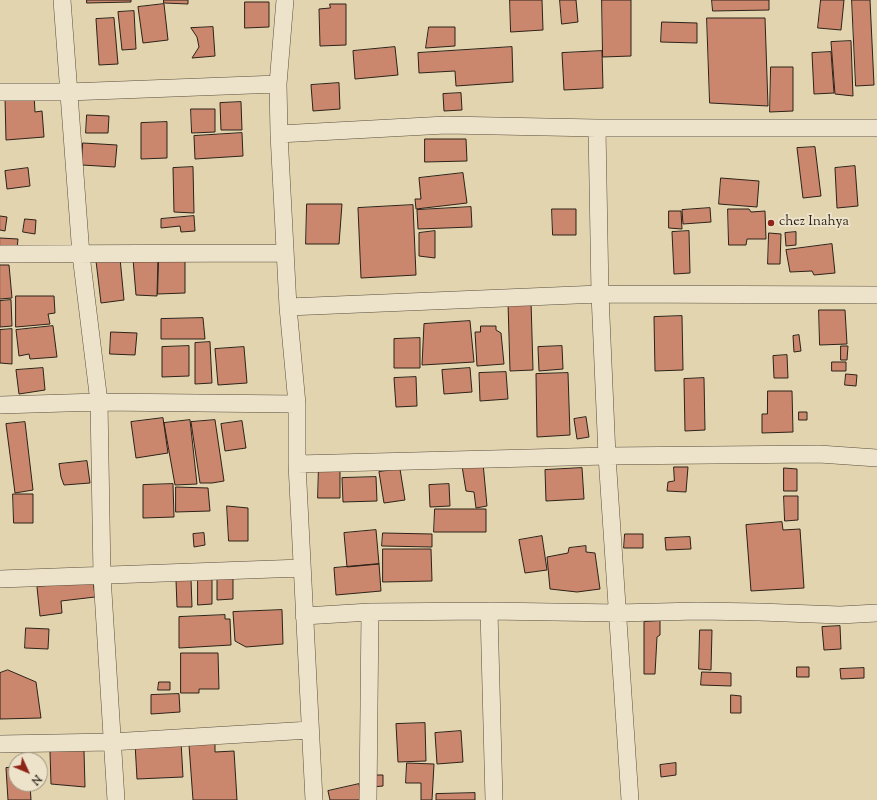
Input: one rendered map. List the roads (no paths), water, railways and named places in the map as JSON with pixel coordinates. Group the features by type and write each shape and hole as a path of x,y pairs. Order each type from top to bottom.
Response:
{"street":[{"path":"62,0 81,255 99,402 102,576 111,742 116,800"},
{"path":"285,0 278,84 279,134 288,307 297,404 297,464 314,800"},
{"path":"0,92 68,92 278,84"},
{"path":"279,134 446,125 597,128 877,128"},
{"path":"597,128 600,294 607,456 630,800"},
{"path":"0,254 81,255 285,253"},
{"path":"288,307 600,294 877,295"},
{"path":"0,405 99,402 297,404"},
{"path":"297,464 607,456 819,454 877,458"},
{"path":"0,579 302,568"},
{"path":"489,611 494,800"},
{"path":"304,616 370,612 489,611 618,613 698,611 840,615 877,613"},
{"path":"368,800 370,612"},
{"path":"0,744 111,742 310,730"}],"place":[{"name":"chez Inahya","path":"771,223"}]}
